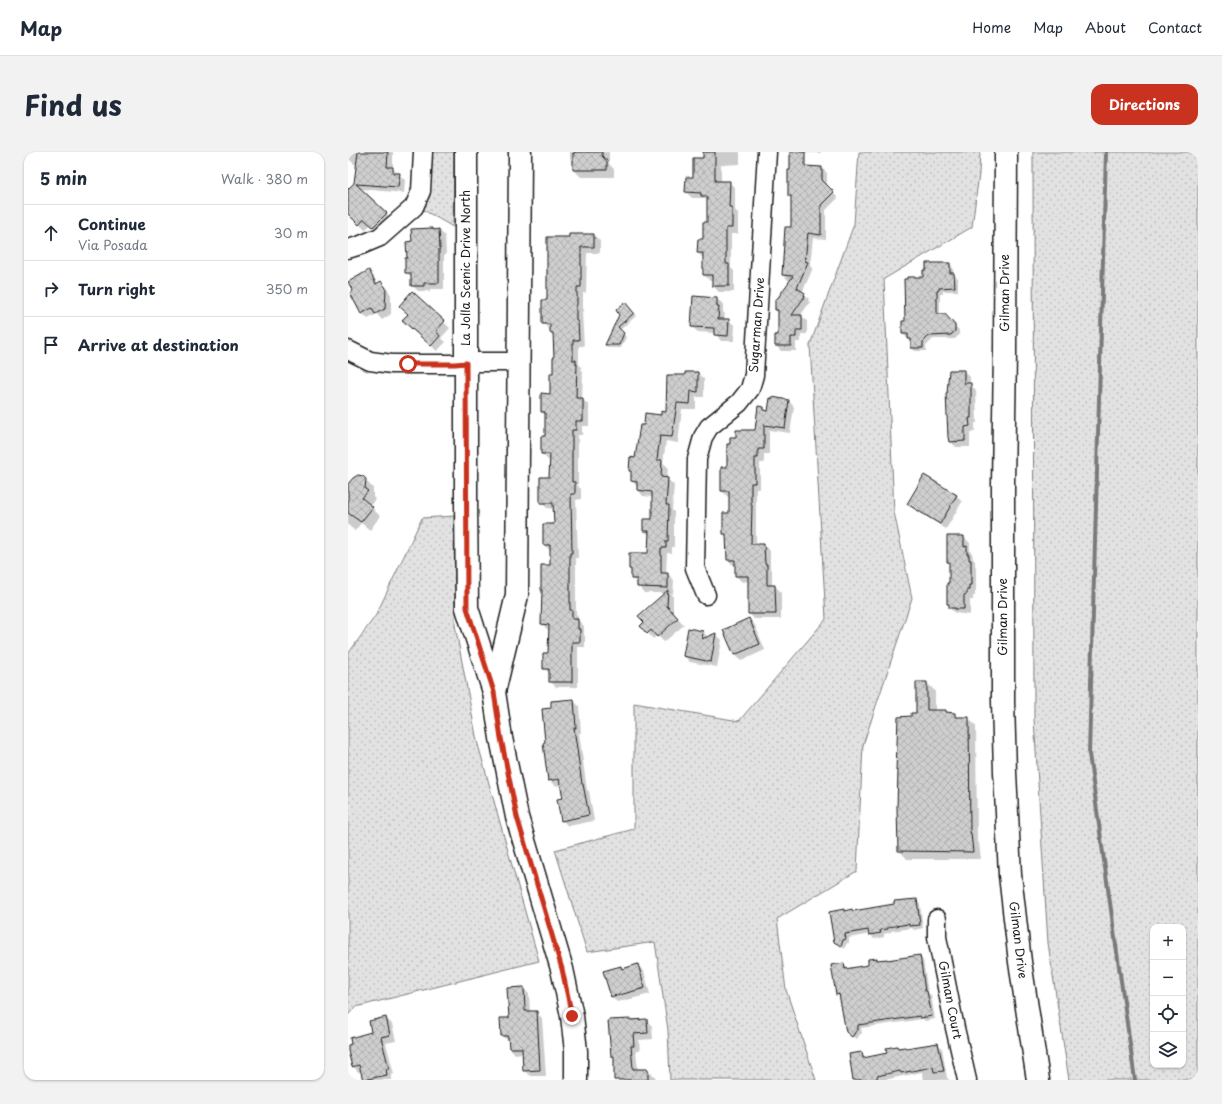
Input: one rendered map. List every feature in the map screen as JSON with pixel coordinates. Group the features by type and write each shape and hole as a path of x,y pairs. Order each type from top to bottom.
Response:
{"main road":[{"name":"La Jolla Scenic Drive North","path":"466,152 467,608 494,692 501,738 517,817 562,969 572,1016 576,1051 576,1080"},
{"name":"La Jolla Scenic Drive North","path":"494,692 518,595 520,152"},
{"name":"Gilman Drive","path":"1006,152 1003,484 1003,694 1005,772 1010,876 1020,962 1038,1080"}],"street":[{"path":"348,249 380,237 414,207 421,190 423,152"},
{"name":"Sugarman Drive","path":"706,595 695,568 697,459 702,437 709,427 739,403 750,389 754,375 767,152"},
{"path":"348,350 370,360 386,363 455,364 479,362 518,362"},
{"name":"Gilman Court","path":"938,919 938,937 955,1028 967,1080"}],"shaded area":[{"path":"430,152 454,152 453,227 420,208"},
{"path":"859,152 980,152 979,174 972,227 884,279 894,512 912,598 863,745 857,871 777,919 786,990 816,1080 670,1080 668,1030 655,942 587,952 555,850 634,829 634,703 739,721 826,619 810,345 854,224"},
{"path":"1033,152 1198,152 1198,1080 1069,1080 1048,943 1034,719"},
{"path":"454,516 455,625 477,741 539,961 356,1007 348,1015 348,654 376,615 422,518"}],"building":[{"path":"358,152 388,152 387,167 393,167 393,173 400,173 398,187 356,184 387,213 373,227 364,219 359,225 348,214 348,189 354,183"},
{"path":"602,152 602,156 607,161 607,170 573,170 573,153"},
{"path":"703,152 715,152 715,181 730,181 729,207 732,207 732,228 726,228 726,264 729,264 729,286 712,286 712,275 703,275 703,253 697,253 698,239 703,239 703,222 707,222 707,196 701,196 701,193 685,192 686,177 693,177 693,158 703,158"},
{"path":"790,152 805,152 805,166 822,167 822,180 834,192 821,205 821,235 808,233 805,261 808,262 797,288 805,293 805,296 792,315 802,315 802,330 796,330 796,337 791,337 791,346 775,346 775,335 778,335 778,310 775,310 775,299 777,299 793,276 782,275 785,227 791,227 791,196 788,196"},
{"path":"433,228 433,230 439,229 439,283 424,283 424,286 411,286 411,273 405,273 405,258 407,258 406,242 412,241 411,229"},
{"path":"569,234 594,234 594,247 581,247 581,287 577,287 576,306 576,321 578,321 579,340 573,340 573,360 576,360 577,364 576,398 583,398 583,421 576,421 576,430 572,430 572,482 575,482 575,494 571,494 572,553 570,553 570,610 572,610 572,619 578,619 580,642 572,642 572,682 549,682 549,669 543,669 543,653 548,653 549,625 541,624 541,565 550,565 550,545 543,545 543,524 554,524 553,503 540,503 540,477 549,477 550,454 541,454 541,436 545,436 545,412 541,412 541,393 550,394 550,373 553,373 554,358 553,333 550,333 550,324 542,324 542,300 547,300 547,237 569,237"},
{"path":"926,263 950,263 950,273 954,273 955,287 939,288 937,291 937,314 945,314 955,325 955,331 951,335 929,336 923,342 923,348 911,348 911,339 908,339 908,334 902,334 902,321 905,321 904,279 907,279 907,277 923,277 923,270 926,270"},
{"path":"369,270 376,284 381,281 386,288 385,309 375,314 372,308 361,314 350,293 353,291 348,282"},
{"path":"412,291 445,321 436,331 440,336 431,346 402,320 408,314 399,306"},
{"path":"693,296 717,298 717,307 719,307 718,319 729,319 728,336 714,335 714,328 691,327"},
{"path":"625,302 634,313 618,327 624,333 619,345 605,345 619,315 616,310"},
{"path":"949,370 964,370 964,383 971,383 971,418 969,418 970,426 965,427 965,441 949,442 946,393"},
{"path":"685,372 698,372 698,392 691,391 690,404 677,403 672,437 660,436 657,460 662,460 661,477 668,478 666,505 669,505 668,541 666,541 666,548 661,548 661,573 668,573 668,588 637,587 637,579 631,579 631,569 629,569 629,553 648,553 649,531 643,531 643,519 652,519 652,492 637,490 637,482 631,481 631,471 629,471 630,457 635,458 640,425 644,425 645,413 661,415 661,411 666,412 667,375 685,375"},
{"path":"772,397 789,400 785,428 764,425 764,449 758,449 758,458 755,458 755,483 751,483 751,544 764,544 765,564 767,564 767,585 775,585 776,614 748,614 748,576 735,576 735,560 727,560 726,534 723,534 723,513 729,513 729,491 721,491 721,467 727,467 727,444 730,444 730,437 736,437 736,430 755,430 758,406 764,407 764,410 768,411 770,398 772,399"},
{"path":"358,475 363,476 366,479 365,489 368,491 362,498 373,507 361,522 348,513 348,484"},
{"path":"924,475 957,495 940,524 907,504"},
{"path":"947,536 964,536 964,547 967,546 967,554 969,554 969,560 971,560 971,585 969,585 967,594 964,595 964,609 949,608 949,604 947,604 949,562 947,562"},
{"path":"668,590 667,606 678,618 657,637 651,630 647,634 640,626 644,622 638,616"},
{"path":"749,618 760,644 734,655 723,630"},
{"path":"688,628 703,631 702,639 716,633 711,662 683,656"},
{"path":"916,682 927,682 927,710 946,710 946,712 955,713 955,717 969,717 970,833 973,852 898,851 898,771 896,771 898,717 911,716 911,713 916,713"},
{"path":"574,699 576,728 574,728 582,784 589,815 561,821 557,799 563,798 559,779 548,781 543,743 545,742 542,709 551,708 551,701"},
{"path":"917,899 920,925 909,926 909,924 888,927 888,929 880,930 881,933 869,935 868,930 845,934 846,939 843,940 841,946 834,942 829,912 844,909 844,911 852,909 853,911 894,904 894,901"},
{"path":"920,955 925,991 927,991 932,1016 920,1018 920,1016 858,1025 858,1030 852,1037 846,1032 839,994 836,995 831,965 844,963 845,969 868,965 868,959 877,958 877,960 887,960"},
{"path":"638,964 645,988 611,997 603,971 621,966 622,969"},
{"path":"524,987 525,1011 537,1011 540,1070 523,1071 522,1048 509,1048 508,1036 501,1036 500,1018 509,1018 507,988"},
{"path":"386,1017 390,1035 381,1037 389,1069 386,1069 387,1075 363,1080 359,1065 352,1067 348,1051 348,1045 351,1044 350,1038 371,1032 369,1021"},
{"path":"647,1019 648,1033 633,1034 634,1046 631,1046 633,1069 648,1069 648,1080 614,1080 614,1056 611,1056 608,1020"},
{"path":"938,1043 944,1071 934,1072 933,1067 901,1073 900,1071 877,1076 877,1079 853,1080 849,1054 862,1052 863,1058 887,1053 886,1048 897,1046 898,1048 906,1048"}],"waterway":[{"path":"1106,152 1089,754 1135,1080"}],"route":[{"path":"408,364 466,363 467,608 494,692 501,738 517,817 562,969 572,1016"}]}
